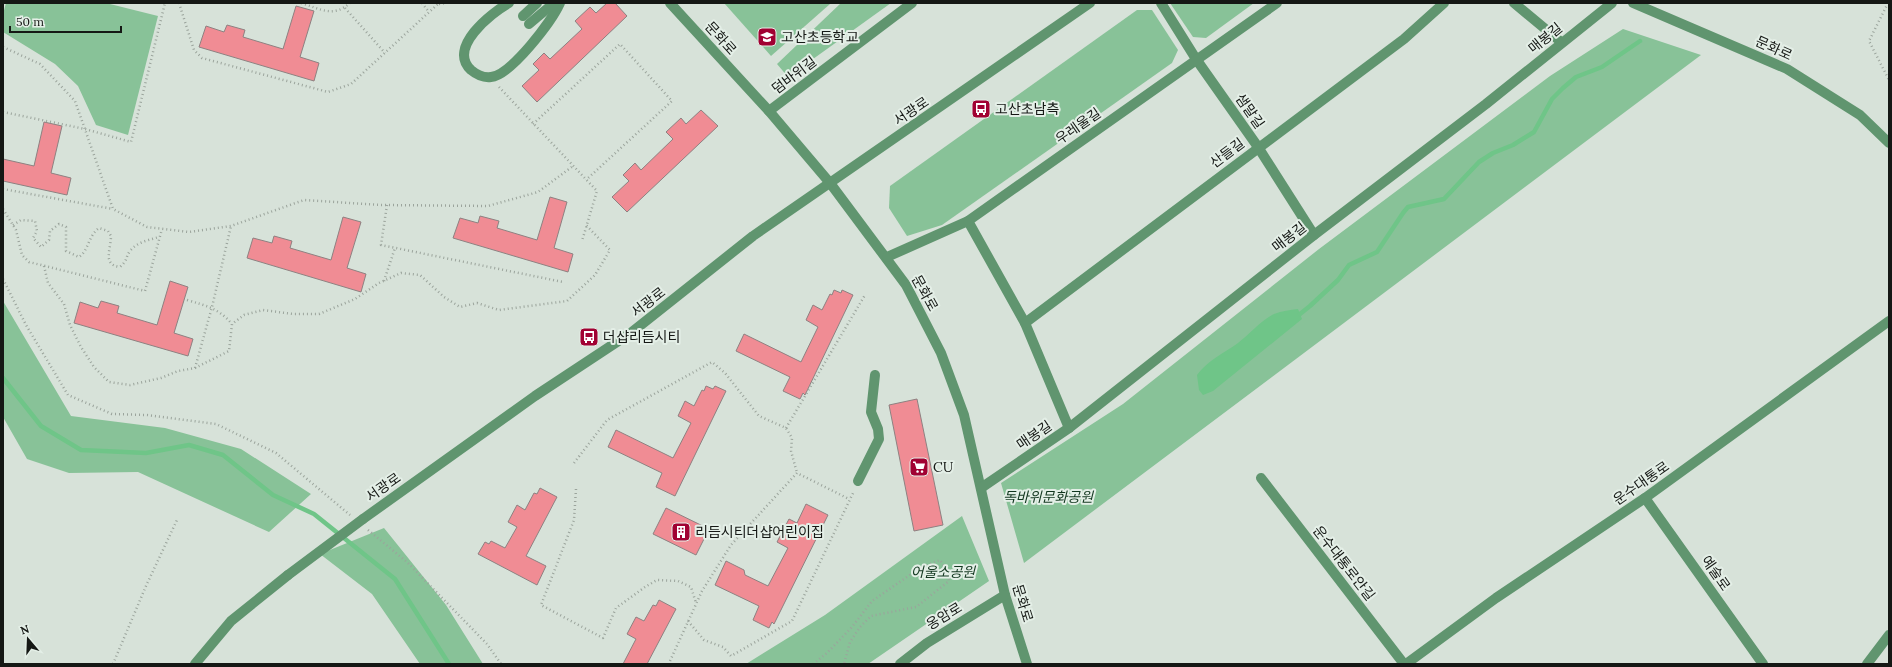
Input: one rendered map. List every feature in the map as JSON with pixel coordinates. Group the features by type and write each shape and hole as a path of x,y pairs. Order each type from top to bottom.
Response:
{"street":[{"path":"509,3 500,8 470,36 466,44 464,59 470,69 479,76 490,78 499,75 539,37 560,3"},
{"path":"523,16 537,3"},
{"path":"530,24 554,3"},
{"name":"문화로","path":"670,3 769,111 830,183 906,285 941,353 964,415 1005,595 1027,664"},
{"name":"덤바위길","path":"769,111 912,3"},
{"name":"서광로","path":"195,664 231,621 288,575 361,521 535,396 632,332 753,236 1090,3"},
{"name":"샘말길","path":"1161,3 1196,59 1258,147 1314,235"},
{"name":"우레울길","path":"886,257 968,221 1277,3"},
{"name":"산들길","path":"1025,323 1404,39 1444,3"},
{"path":"1514,3 1561,42"},
{"name":"매봉길","path":"981,488 1069,428 1314,235 1486,104 1561,42 1612,3"},
{"name":"문화로","path":"1633,3 1787,69 1860,115 1889,143"},
{"path":"968,221 1025,323 1069,428"},
{"name":"운수대통로","path":"1405,664 1496,598 1645,498 1889,321"},
{"path":"858,481 879,439 878,429 871,412 875,375"},
{"name":"운수대통로안길","path":"1261,478 1405,664"},
{"name":"예술로","path":"1645,498 1763,664"},
{"name":"옹암로","path":"900,664 927,643 1005,595"},
{"path":"1867,664 1889,635"}],"path":[{"path":"3,112 85,129 131,142 165,3"},
{"path":"179,3 194,50 202,58 328,92 351,84 438,4 446,3"},
{"path":"301,3 330,12 342,11 350,3"},
{"path":"422,3 429,12"},
{"path":"1888,3 1868,41 1889,80"},
{"path":"345,8 385,53"},
{"path":"533,124 620,44 672,101 586,180"},
{"path":"3,47 40,64 75,101 113,209"},
{"path":"490,78 597,191 582,241"},
{"path":"3,189 113,209 147,227 189,232 231,226 304,200 387,205 488,206 538,192 573,166"},
{"path":"387,205 381,245 563,282"},
{"path":"3,210 16,230 22,255 29,262 144,291 162,229"},
{"path":"13,225 21,220 35,221 37,231 33,238 41,247 49,240 50,231 59,224 66,227 66,251 72,256 79,257 84,253 93,232 99,228 108,231 112,236 108,258 109,263 113,266 120,267 126,262 129,252 138,244 159,237"},
{"path":"44,266 48,282 64,304 70,325 94,366 109,382 130,385 160,378 178,371 195,368 229,351 232,324 244,315 263,310 293,314 318,314 356,299 384,281 401,273 420,275 444,297 460,307 477,303 499,310 567,301 595,275 610,250 586,225"},
{"path":"195,368 212,307 231,226"},
{"path":"384,281 395,248"},
{"path":"3,279 26,325 68,395 112,414 146,415 216,424 276,454 361,521 407,562 487,644 500,664"},
{"path":"786,428 864,295"},
{"path":"187,300 212,307 224,315 232,324"},
{"path":"574,463 607,420 712,362 725,373 759,416 786,428 792,438 791,451 797,473 850,499"},
{"path":"670,661 696,603 731,545 797,473"},
{"path":"688,621 704,640 723,647 731,656 792,622 858,481"},
{"path":"576,489 574,520 541,605 603,638 616,608 657,580 678,580 691,587 696,603"},
{"path":"113,664 146,586 178,520"},
{"path":"813,664 852,627 872,601 920,568 940,560 947,570 949,581 916,607 871,616 860,627 850,642 844,664"}],"green space":[{"path":"6,3 106,3 158,16 128,135 96,125 78,86 55,64 3,32 3,14"},
{"name":"고산초등학교","path":"724,3 829,3 830,4 771,56"},
{"path":"841,3 891,3 788,77 777,64"},
{"path":"1170,3 1254,3 1206,38 1193,37"},
{"path":"1137,10 1152,10 1178,50 1172,63 942,225 907,236 889,208 890,186"},
{"name":"독바위문화공원","path":"1623,29 1701,55 1024,563 1001,483 1123,404 1319,249 1550,76"},
{"path":"3,301 71,416 165,428 241,449 311,494 269,532 138,472 69,473 27,459 3,417"},
{"name":"어울소공원","path":"962,516 989,581 868,664 746,664 825,615"},
{"path":"384,528 446,605 483,664 420,664 372,594 320,554"}],"shaded area":[{"path":"1298,309 1302,319 1213,391 1203,395 1199,390 1197,375 1201,370 1238,343 1269,317 1280,312"}],"building":[{"path":"607,3 615,3 627,16 537,102 522,86 539,70 533,64 544,53 550,59 582,29 575,21 590,7 596,13"},
{"path":"296,6 314,11 300,57 319,63 314,81 199,47 206,26 224,32 227,25 245,30 243,37 283,49"},
{"path":"701,110 718,126 627,212 612,197 629,181 623,175 635,163 641,170 673,139 666,132 681,118 686,124"},
{"path":"44,122 62,126 51,173 71,178 67,195 3,181 3,159 34,166"},
{"path":"550,197 567,202 554,248 573,254 568,272 453,238 460,218 478,223 480,216 499,221 497,228 537,240"},
{"path":"343,217 361,222 347,268 366,274 361,292 247,258 253,238 272,243 274,236 292,241 290,248 331,260"},
{"path":"170,281 188,287 174,333 193,339 188,356 74,323 80,302 98,308 101,301 119,306 117,313 157,325"},
{"path":"834,290 841,293 842,290 853,295 805,395 803,393 800,399 783,391 790,377 736,351 744,334 801,362 818,327 806,320 813,305 822,310 830,294 832,295"},
{"path":"706,386 713,389 715,386 726,391 675,496 656,487 662,473 608,447 616,430 673,458 691,423 678,416 685,401 694,406 702,390 704,391"},
{"path":"917,399 943,525 914,531 889,405"},
{"path":"540,488 557,497 526,556 546,566 537,585 478,554 485,542 489,544 491,541 505,548 517,527 508,522 517,505 525,510 534,493 537,494"},
{"path":"806,504 828,515 774,624 772,622 769,628 753,620 759,606 715,585 726,561 744,570 745,575 768,586 788,548 777,542 789,519 797,523"},
{"name":"리듬시티더샵어린이집","path":"666,508 709,529 696,555 653,534"},
{"path":"659,600 676,609 647,664 623,664 636,639 627,634 636,617 644,621 653,605 656,606"}],"waterway":[{"path":"1300,314 1338,280 1349,265 1377,252 1408,207 1444,199 1479,162 1493,153 1513,145 1534,132 1552,99 1576,77 1602,67 1640,41"},
{"path":"3,378 41,426 81,450 146,453 189,445 223,455 273,495 314,514 395,579 449,664"}],"place":[{"name":"고산초등학교","path":"767,37"},
{"name":"고산초남측","path":"981,109"},
{"name":"더샵리듬시티","path":"589,337"},
{"name":"CU","path":"919,467"},
{"name":"리듬시티더샵어린이집","path":"681,532"}]}
